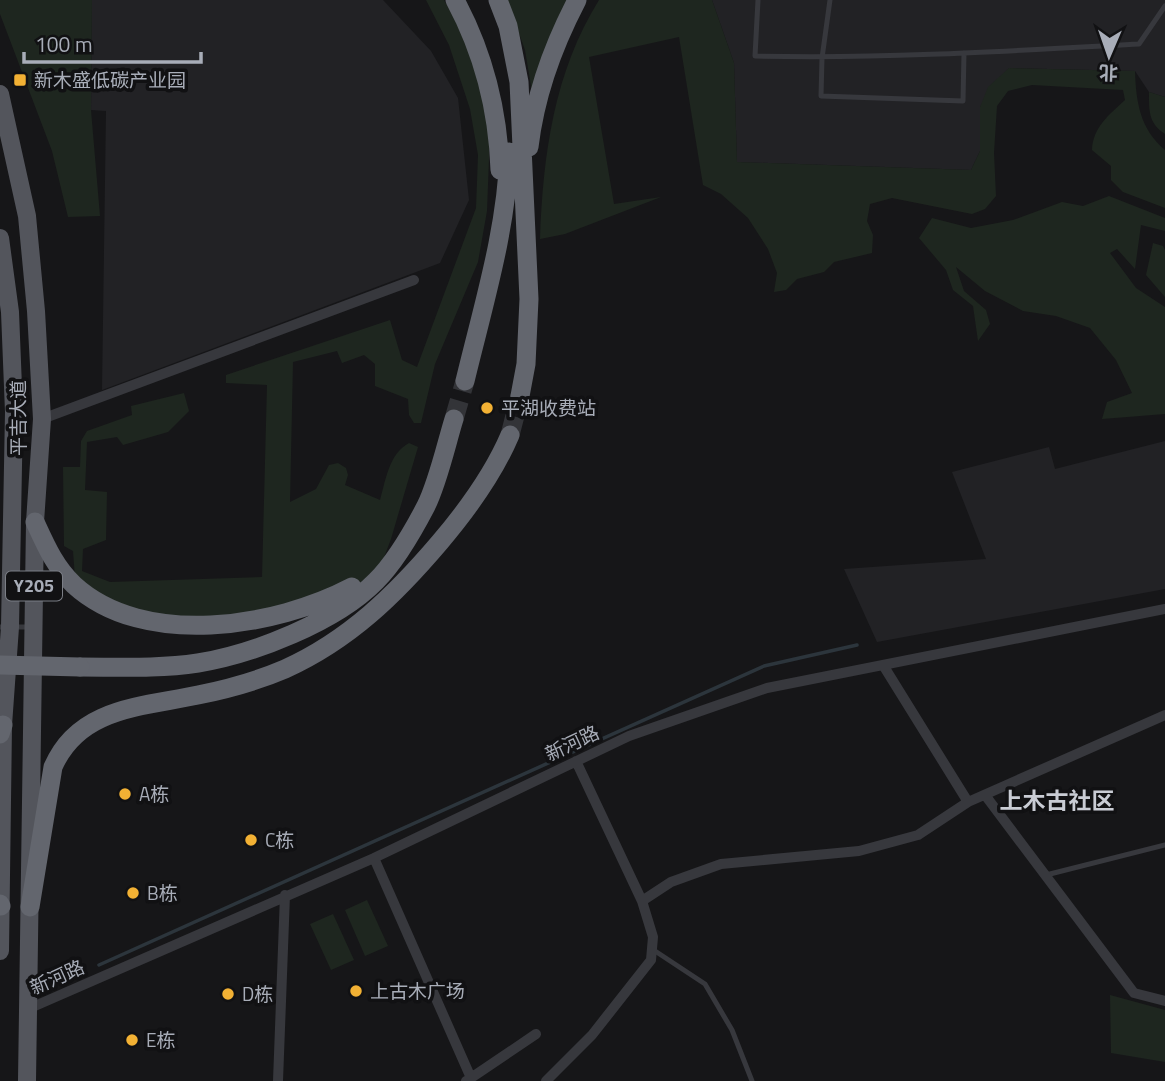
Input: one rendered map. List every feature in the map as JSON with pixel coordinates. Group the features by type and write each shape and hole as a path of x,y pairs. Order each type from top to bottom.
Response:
{"highway":[{"path":"455,0 476,46 487,79 500,155 492,267"},
{"path":"465,381 492,267 508,183 509,83 498,29 487,0"},
{"path":"498,0 508,26 519,82 529,332 520,396"},
{"path":"527,267 527,168 534,113 552,51 577,0"},
{"path":"0,678 197,663 229,657 268,644 321,620 357,597 388,568 427,504 454,419"},
{"path":"30,907 53,767 69,740 98,719 119,710 241,686 282,670 334,643 385,603 463,515 499,461 510,435"},
{"path":"35,522 54,563 75,586 99,603 124,614 152,620 205,625 269,617 302,609 358,583 394,551 427,504"},
{"path":"0,665 164,679 199,676 232,669 272,656 327,631 364,607 463,515"}],"main road":[{"name":"平吉大道","path":"0,94 27,216 42,419 35,522 27,1081"},
{"name":"平吉大道","path":"0,238 14,412 2,729 0,951"}],"street":[{"path":"42,419 414,280"},
{"name":"新河路","path":"28,1009 374,858 629,736 767,688 1165,609"},
{"path":"883,665 968,802"},
{"path":"642,901 671,883 721,864 859,850 918,835 968,802 1165,715"},
{"path":"547,1081 592,1035 637,981 651,960 652,949 653,937 642,901 576,761"},
{"path":"985,795 1133,993 1165,1000"},
{"path":"374,858 469,1080 536,1034"},
{"path":"278,1081 285,895"}],"lane":[{"path":"758,0 755,57 822,58 1139,44 1165,6"},
{"path":"830,0 822,58 821,96 963,101 964,53"},
{"path":"5,627 34,627"},
{"path":"1045,875 1165,845"},
{"path":"652,949 705,985 732,1030 752,1081"}],"shaded area":[{"path":"0,0 92,0 91,110 100,216 68,217 52,151 0,14"},
{"path":"92,0 383,0 431,51 458,98 469,200 440,263 102,390 106,111 91,110"},
{"path":"426,0 444,0 462,33 477,75 490,133 487,211 478,262 435,364 421,423 414,423 409,415 408,399 375,386 375,364 364,355 342,363 337,351 293,362 290,502 316,489 329,465 338,463 346,468 348,475 345,485 380,500 389,468 397,454 409,443 418,447 383,560 368,578 319,607 141,622 75,578 73,551 64,546 63,467 80,467 81,441 87,431 132,415 131,406 184,393 189,411 168,432 123,445 117,437 87,442 85,490 107,492 106,540 83,549 82,571 110,582 262,577 267,385 226,383 226,375 390,320 402,360 417,367 476,208 478,155 470,109 449,45"},
{"path":"507,0 574,0 532,92 525,50"},
{"path":"599,0 712,0 734,63 737,162 971,170 980,151 980,107 988,87 1009,68 1135,71 1141,114 1150,133 1165,150 1165,208 1123,192 1111,180 1111,166 1092,150 1099,128 1125,100 1123,90 1032,85 1008,91 997,106 994,153 996,196 985,209 972,214 892,198 870,204 867,221 873,235 872,253 834,262 824,272 797,279 786,290 774,292 777,273 768,249 748,218 721,194 703,185 679,37 589,57 614,204 661,197 565,234 540,239 548,145 561,85 571,56"},
{"path":"712,0 1165,0 1165,97 1149,92 1135,71 1009,68 980,107 980,151 971,170 737,162 734,63"},
{"path":"1149,92 1165,97 1165,134 1152,121"},
{"path":"1109,196 1165,218 1165,231 1141,225 1135,269 1117,249 1110,253 1136,288 1165,307 1165,414 1102,419 1107,402 1132,393 1116,360 1090,328 1056,316 1023,311 985,291 956,267 964,291 986,310 990,324 978,341 973,306 953,290 946,270 919,238 932,218 971,228 1013,220 1062,202 1083,206"},
{"path":"1153,243 1163,246 1165,250 1165,297 1146,275"},
{"path":"1165,441 1165,589 877,642 844,569 986,559 952,472 1049,447 1055,469"},
{"path":"367,900 388,946 365,956 345,910"},
{"path":"333,914 354,960 331,970 310,924"},
{"path":"1110,995 1165,1010 1165,1062 1111,1053"}],"waterway":[{"path":"99,965 764,666 857,645"}],"tunnel":[{"path":"454,419 465,381"},
{"path":"510,435 520,396"}],"place":[{"name":"新木盛低碳产业园","path":"20,80"},
{"name":"平湖收费站","path":"487,408"},
{"name":"A栋","path":"125,794"},
{"name":"C栋","path":"251,840"},
{"name":"B栋","path":"133,893"},
{"name":"上古木广场","path":"356,991"},
{"name":"D栋","path":"228,994"},
{"name":"E栋","path":"132,1040"}],"district":[{"name":"上木古社区","path":"1057,801"}]}
